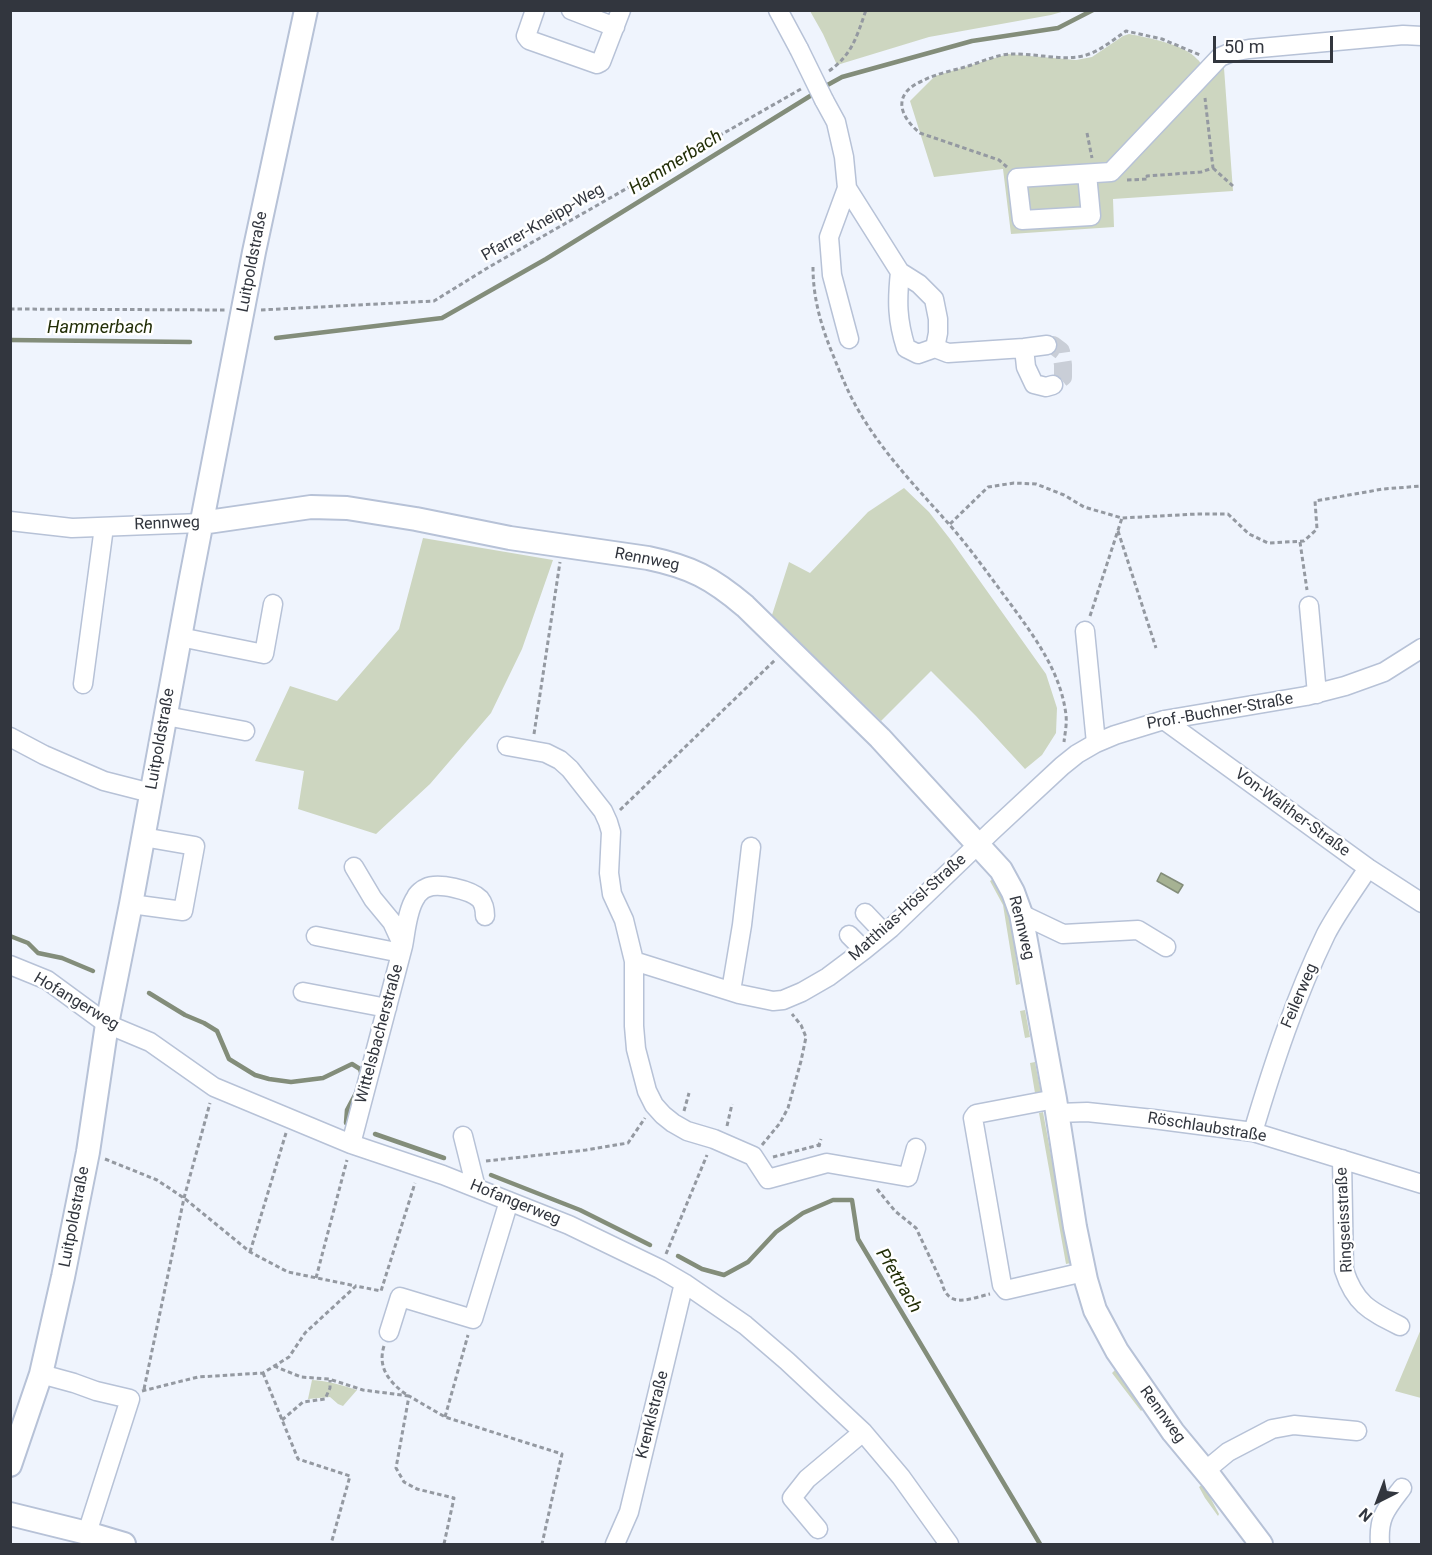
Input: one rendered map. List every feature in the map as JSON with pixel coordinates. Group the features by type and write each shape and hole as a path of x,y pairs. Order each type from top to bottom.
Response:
{"main road":[{"name":"Luitpoldstraße","path":"10,1465 41,1374 63,1277 88,1152 107,1024 201,524 254,252 306,10"},
{"name":"Rennweg","path":"201,524 310,507 347,508 510,538 648,558 689,568 726,590 745,606 880,738 1001,870 1013,892 1021,914 1056,1106 1075,1227 1095,1311 1117,1351 1173,1432 1261,1545"},
{"path":"10,1514 87,1533 123,1545"}],"street":[{"path":"536,10 526,36 529,40 597,64 601,62 618,19 571,10"},
{"path":"778,10 836,122 844,157 847,188 829,237 832,275 849,339"},
{"path":"1090,168 1091,216 1022,220 1017,178 1090,168 1110,172 1220,57 1249,49 1403,35 1422,36"},
{"path":"847,188 900,272 919,284 934,299 938,319 935,348"},
{"path":"900,272 897,300 900,328 906,348 918,354 935,348 948,353 1047,345"},
{"path":"1024,348 1026,367 1034,384 1046,387 1053,385"},
{"name":"Rennweg","path":"10,521 72,528 201,524"},
{"path":"83,684 104,526"},
{"path":"180,637 264,654 273,604"},
{"path":"1309,606 1317,694"},
{"path":"1085,631 1096,743"},
{"name":"Prof.-Buchner-Straße","path":"978,845 1062,766 1096,743 1164,720 1317,694 1384,672 1422,648"},
{"path":"166,716 245,731"},
{"name":"Von-Walther-Straße","path":"1164,720 1368,868 1422,903"},
{"path":"10,737 44,756 104,781 151,793"},
{"path":"507,746 546,753 560,760 603,810 611,832 609,873 612,894 624,920 634,961 636,1049 647,1091 654,1105 663,1115 687,1131 753,1156 768,1179 827,1163 908,1177 916,1148"},
{"path":"131,904 183,911 195,846 143,837"},
{"name":"Matthias-Hösl-Straße","path":"783,1000 828,977 864,950 978,845"},
{"path":"730,991 742,925 751,847"},
{"name":"Wittelsbacherstraße","path":"351,1144 402,950 392,922 373,899 354,867"},
{"name":"Feilerweg","path":"1253,1132 1289,1019 1307,976 1327,932 1368,868"},
{"path":"316,936 402,950 416,895 427,887 453,888 478,897 484,905 485,916"},
{"path":"865,914 884,933"},
{"path":"1021,914 1063,934 1138,930 1166,947"},
{"path":"849,935 864,950"},
{"path":"634,961 730,991 773,1001 783,1000"},
{"name":"Hofangerweg","path":"10,965 46,980 107,1024 150,1042 214,1087 351,1144 420,1167 569,1225 684,1283 745,1325 862,1432 901,1477 949,1545"},
{"path":"303,992 387,1008"},
{"path":"1056,1106 976,1114 973,1118 1002,1285 1006,1290 1084,1272"},
{"name":"Röschlaubstraße","path":"1056,1106 1087,1112 1253,1132 1422,1184"},
{"path":"463,1136 476,1188"},
{"name":"Ringseisstraße","path":"1342,1159 1344,1270 1348,1282 1360,1302 1400,1326"},
{"path":"390,1332 400,1297 473,1319 509,1201"},
{"name":"Krenklstraße","path":"615,1545 629,1512 684,1283"},
{"path":"41,1374 96,1391 137,1394 87,1533"},
{"path":"1205,1471 1228,1452 1272,1429 1294,1425 1357,1431"},
{"path":"818,1529 792,1498 807,1479 862,1432"},
{"path":"1380,1545 1380,1524 1387,1508 1402,1488"}],"path":[{"path":"825,74 847,55 866,10"},
{"path":"1017,178 1014,172 999,160 920,133 911,126 903,113 902,101 906,92 920,81 1008,54 1084,56 1126,31 1162,39 1204,57 1207,71 1213,168 1233,186"},
{"name":"Pfarrer-Kneipp-Weg","path":"10,309 243,310 434,301 806,85"},
{"path":"1087,133 1090,168"},
{"path":"1126,180 1201,172 1213,168"},
{"path":"813,261 814,298 824,333 860,414 885,450 950,524 990,577 1039,644 1057,679 1067,717 1062,766"},
{"path":"950,524 988,487 1014,483 1036,484 1064,495 1084,507 1122,518 1228,514 1249,534 1268,543 1304,542 1317,529 1316,501 1383,489 1422,486"},
{"path":"1085,631 1122,518"},
{"path":"1118,531 1156,648"},
{"path":"1300,542 1309,606"},
{"path":"531,750 562,546"},
{"path":"608,822 787,648"},
{"path":"753,1156 780,1123 788,1107 806,1037 801,1025 783,1000"},
{"path":"214,1087 184,1198 137,1394 198,1377 263,1373 289,1357 305,1333 356,1286"},
{"path":"660,1269 718,1141 732,1104"},
{"path":"469,1162 586,1150 628,1143 654,1105"},
{"path":"250,1252 290,1119"},
{"path":"316,1278 351,1144"},
{"path":"88,1152 157,1180 184,1198 250,1252 288,1272 381,1291 420,1167"},
{"path":"861,1168 895,1211 915,1228 948,1297 954,1301 1006,1290"},
{"path":"446,1417 473,1319"},
{"path":"390,1332 383,1349 382,1365 393,1385 408,1396 446,1417 562,1454 542,1545"},
{"path":"274,1366 301,1377 330,1379 363,1390 408,1396"},
{"path":"263,1373 298,1459 350,1476 331,1545"},
{"path":"282,1420 303,1402 325,1399 330,1388 330,1379"},
{"path":"408,1396 396,1467 404,1482 417,1489 454,1498 444,1545"}],"shaded area":[{"path":"810,11 1065,11 929,37 837,65"},
{"path":"1129,34 1166,42 1184,49 1198,60 1202,67 1224,68 1233,191 1113,199 1114,227 1011,234 1003,169 934,177 910,101 935,76 1008,54 1076,60 1092,57"},
{"path":"904,488 929,512 950,539 1046,674 1057,708 1056,733 1042,755 1025,769 931,671 881,721 772,615 789,562 810,573 868,512"},
{"path":"423,538 553,560 522,649 491,713 430,784 376,834 298,809 304,771 255,761 290,686 337,701 399,629"},
{"path":"1161,873 1183,885 1178,893 1157,881"},
{"path":"993,879 1004,899 1008,913 1020,984 1016,985 1003,905 990,881"},
{"path":"1025,1010 1030,1037 1025,1038 1020,1011"},
{"path":"1035,1062 1041,1092 1035,1093 1030,1063"},
{"path":"1043,1112 1071,1263 1066,1264 1039,1113"},
{"path":"1421,1329 1422,1398 1395,1391"},
{"path":"1115,1370 1144,1408 1141,1411 1112,1373"},
{"path":"312,1380 357,1390 343,1406 330,1397 308,1399"},
{"path":"1203,1484 1219,1514 1218,1516 1199,1487"}],"waterway":[{"name":"Hammerbach","path":"822,88 842,77 972,41 1058,28 1093,10"},
{"name":"Hammerbach","path":"276,338 442,318 546,259 815,93"},
{"name":"Hammerbach","path":"10,340 190,342"},
{"name":"Pfettrach","path":"10,936 28,943 38,953 62,958 93,971"},
{"name":"Pfettrach","path":"149,993 217,1031 229,1059 255,1075 291,1082 323,1078 352,1064 360,1069 362,1076"},
{"name":"Pfettrach","path":"346,1123 347,1110 356,1093"},
{"name":"Pfettrach","path":"375,1134 444,1158"},
{"name":"Pfettrach","path":"491,1175 580,1210 650,1245"},
{"name":"Pfettrach","path":"678,1256 702,1269 724,1275 748,1262 776,1232 803,1213 833,1200 852,1200 858,1239 1040,1544"}],"tunnel":[{"path":"1047,345 1053,345 1061,351 1063,377 1053,385"}]}
